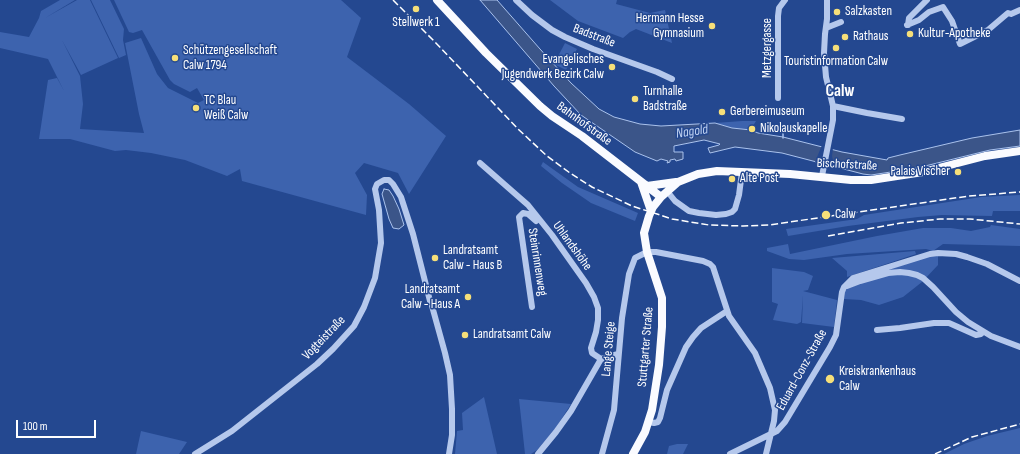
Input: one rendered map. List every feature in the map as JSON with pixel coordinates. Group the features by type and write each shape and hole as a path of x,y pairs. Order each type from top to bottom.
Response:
{"main road":[{"name":"Bahnhofstraße","path":"437,0 491,58 540,106 640,181 664,194"},
{"name":"Bischofstraße","path":"742,172 822,176 853,180 876,180 923,172 985,156 1020,151"},
{"path":"664,194 678,182 705,172 742,172"},
{"path":"640,181 651,211"},
{"path":"648,186 678,182"},
{"name":"Stuttgarter Straße","path":"633,454 649,422 659,366 662,305 660,290 646,252 644,233 651,211 664,194"}],"street":[{"name":"Badstraße","path":"516,0 532,15 552,30 565,37 672,79"},
{"name":"Metzgergasse","path":"778,98 778,16 779,8 785,0"},
{"path":"822,176 833,120 833,106 824,53 827,0"},
{"path":"927,0 909,18 908,25 919,20 930,12 943,7 952,21 960,44 988,30 1008,13 1012,14 1020,10"},
{"path":"826,28 841,22"},
{"path":"833,106 867,114 902,119"},
{"name":"Uhlandshöhe","path":"480,163 528,205 552,235 584,280 594,297 598,308 596,332 591,348 592,353 601,359"},
{"path":"664,194 689,210 716,215 726,214 734,210 739,195 742,172"},
{"name":"Vogteistraße","path":"195,454 232,430 317,364 354,326 364,307 375,278 381,243 379,210 375,189 377,184 384,180 389,180 401,197 412,229 445,353 450,375 452,402 452,435 449,454"},
{"name":"Steinrinnenweg","path":"532,307 519,217 523,213 528,214 548,234 552,235"},
{"path":"646,252 656,252 710,264 716,272 729,316 755,354 770,388 775,410 774,421 766,454"},
{"name":"Lange Steige","path":"602,454 614,410 618,354 629,274 635,258 646,252"},
{"path":"844,287 853,278 930,254 938,253 956,254 967,257 987,264 1020,281"},
{"path":"844,287 888,273 909,273 923,278 956,312 983,332 1020,347"},
{"name":"Eduard-Conz-Straße","path":"730,454 777,431 785,422 830,348 836,335 844,287"},
{"path":"649,422 658,422 667,390 686,347 693,337 701,328 727,311"},
{"path":"877,330 934,323 948,323 976,335 983,332"},
{"path":"538,454 571,411 601,359 618,354"}],"shaded area":[{"path":"60,0 75,0 45,18 77,0 90,0 118,58 81,75 62,40 80,76 83,104 80,129 144,133 125,43 141,38 157,74 168,88 198,103 204,100 197,88 190,92 174,84 170,80 142,30 133,33 129,32 114,0 341,0 361,18 347,57 409,104 446,136 409,194 398,173 364,163 355,173 367,195 366,215 242,181 240,169 227,176 185,160 151,153 126,150 115,151 70,139 39,139 48,80 57,78 64,91 48,59 0,48 0,32 29,37 41,11"},
{"path":"91,0 110,0 124,29 123,40 126,55 119,58"},
{"path":"550,0 617,0 616,4 650,13 665,10 672,43 636,29 623,38 578,21"},
{"path":"565,43 577,49 566,70 554,64"},
{"path":"756,121 753,126 750,127 750,130 732,128 715,123"},
{"path":"543,162 578,187 638,213 635,221 591,203 541,166"},
{"path":"1020,195 1020,211 993,211 992,216 942,215 918,217 848,226 788,236 786,229 857,219 864,215 981,197"},
{"path":"991,225 1020,229 1020,246 943,244 933,251 926,249 847,254 804,260 789,259 767,251 767,248 788,244 790,254 923,228 951,228 971,231 990,227"},
{"path":"915,251 916,254 847,277 847,271 832,258"},
{"path":"938,255 938,265 922,282 903,297 879,305 861,300 844,299 845,288 887,270 928,256"},
{"path":"772,268 804,272 813,276 808,290 803,291 837,300 834,327 802,323 803,295 801,322 797,324 773,320 778,304 772,302"},
{"path":"484,397 497,454 455,454 457,431 463,430 462,413"},
{"path":"519,399 571,404 555,429 537,450 531,454 525,454"},
{"path":"1020,428 1020,454 944,454 964,444 987,436"},
{"path":"141,431 187,442 179,454 136,454"},
{"path":"688,444 683,454 667,454 669,446"}],"water":[{"name":"Nagold","path":"480,0 497,0 571,83 599,109 614,117 640,124 661,126 715,123 732,128 751,130 758,133 783,137 842,152 887,160 888,158 972,138 1020,130 1020,146 990,150 917,168 871,175 782,153 735,147 710,153 708,148 720,144 704,140 674,146 674,152 683,152 683,159 676,161 675,159 670,160 670,162 667,163 668,161 661,159 657,161 635,152 581,115"},
{"path":"384,189 389,190 399,209 404,225 399,229 393,228 389,219 382,194"}],"pier":[{"path":"822,145 833,148 832,156 835,168 815,162"}],"waterway":[{"path":"783,129 783,138"}],"railway":[{"path":"393,0 518,129 547,156 592,187 632,206 672,219 709,225 769,225 969,196 1020,192"},
{"path":"828,236 901,223 940,219 970,219 1020,224"},
{"path":"935,454 972,437 1020,424"}],"place":[{"name":"Stellwerk 1","path":"416,9"},
{"name":"Salzkasten","path":"837,12"},
{"name":"Hermann Hesse Gymnasium","path":"712,26"},
{"name":"Kultur-Apotheke","path":"910,34"},
{"name":"Rathaus","path":"845,37"},
{"name":"Touristinformation Calw","path":"836,48"},
{"name":"Schützengesellschaft Calw 1794","path":"175,58"},
{"name":"Evangelisches Jugendwerk Bezirk Calw","path":"612,67"},
{"name":"Turnhalle Badstraße","path":"635,99"},
{"name":"TC Blau Weiß Calw","path":"196,108"},
{"name":"Gerbereimuseum","path":"722,112"},
{"name":"Nikolauskapelle","path":"752,129"},
{"name":"Palais Vischer","path":"958,172"},
{"name":"Alte Post","path":"732,179"},
{"name":"Calw","path":"826,215"},
{"name":"Landratsamt Calw - Haus B","path":"435,258"},
{"name":"Landratsamt Calw - Haus A","path":"468,297"},
{"name":"Landratsamt Calw","path":"465,335"},
{"name":"Kreiskrankenhaus Calw","path":"830,379"}],"district":[{"name":"Calw","path":"840,92"}]}
